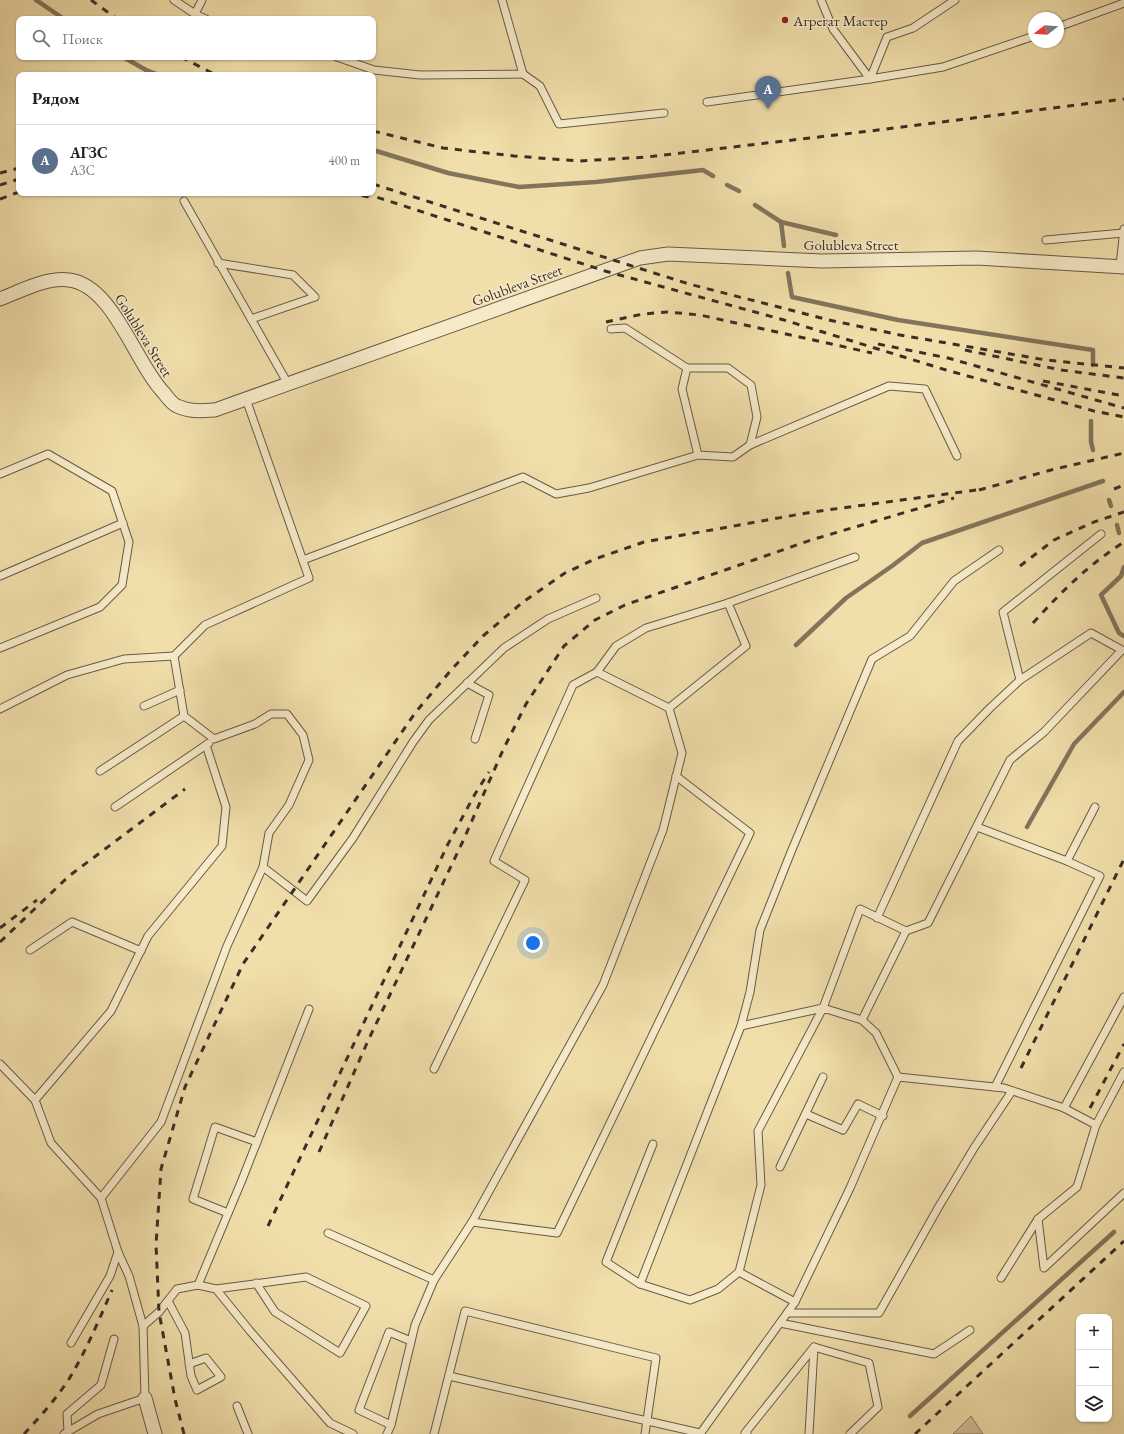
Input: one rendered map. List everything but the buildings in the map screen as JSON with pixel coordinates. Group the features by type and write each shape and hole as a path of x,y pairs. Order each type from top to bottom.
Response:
{"street":[{"name":"Golubleva Street","path":"0,299 42,282 69,280 88,286 105,300 155,384 175,406 196,412 209,411 246,399 640,258 668,254 822,261 978,258 1122,266"},
{"path":"145,1398 155,1434"}],"lane":[{"path":"174,0 199,16"},
{"path":"195,14 202,0"},
{"path":"502,0 523,74"},
{"path":"822,0 833,29 870,79"},
{"path":"870,79 887,37 913,28 955,0"},
{"path":"1064,25 1124,3"},
{"path":"707,102 943,67 1028,38"},
{"path":"346,60 374,70 420,75 523,74 540,86 560,124 664,113"},
{"path":"184,201 288,384"},
{"path":"1122,266 1124,228"},
{"path":"1046,240 1124,233"},
{"path":"218,263 293,275 315,297 251,319"},
{"path":"611,329 625,328 687,368 728,368 752,385 757,417 750,445"},
{"path":"687,368 682,389 698,455"},
{"path":"303,560 524,477 556,494 589,488 698,455 733,457 750,445 889,386 925,389 957,456"},
{"path":"0,710 67,675 124,659 174,656 205,626 309,578 246,399"},
{"path":"0,474 48,454 112,491 129,542 122,585 100,606 0,648"},
{"path":"0,576 123,523"},
{"path":"1020,680 1003,612 1101,534"},
{"path":"640,1284 740,1026 750,992 760,930 790,852 872,659 910,636 954,581 999,550"},
{"path":"434,1069 525,880 494,861 573,685 597,672 616,646 646,628 728,603 855,557"},
{"path":"263,867 307,900 353,838 412,742 429,720 504,648 548,618 596,598"},
{"path":"669,708 746,646 728,603"},
{"path":"862,1020 906,931 928,923 1010,760 1044,732 1122,650 1091,633 1020,680 958,741 877,918"},
{"path":"174,656 184,716 214,739"},
{"path":"387,1434 391,1425 415,1325 434,1280 472,1222 602,985 663,830 682,753 669,708 597,672"},
{"path":"467,684 489,695 475,740"},
{"path":"144,706 180,690"},
{"path":"101,1198 161,1122 227,946 263,867 269,834 289,805 308,760 302,735 287,714 271,714 255,724 214,739 116,808"},
{"path":"100,772 184,716"},
{"path":"35,1100 111,1011 148,936 222,846 226,808 206,745"},
{"path":"472,1222 557,1233 750,834 676,776"},
{"path":"1067,861 1095,807"},
{"path":"977,827 1067,861 1100,876 995,1087"},
{"path":"653,1144 606,1262 640,1284 690,1300 718,1289 739,1272 761,1185 758,1131 823,1008 860,910 906,931"},
{"path":"30,950 72,922 141,951"},
{"path":"1064,1108 1124,997"},
{"path":"449,1376 700,1433 795,1302 883,1116 898,1077 876,1033 862,1020 823,1008 740,1026"},
{"path":"198,1286 257,1142 309,1009"},
{"path":"0,1064 35,1100 51,1143 101,1198 118,1252 129,1276 143,1326 145,1398 98,1414 66,1432 66,1414 101,1385 114,1338"},
{"path":"1001,1278 1038,1219 1077,1187 1096,1125 1124,1072"},
{"path":"780,1168 823,1077"},
{"path":"898,1077 995,1087 1012,1091 1064,1108 1096,1125"},
{"path":"788,1313 879,1313 950,1188 1012,1091"},
{"path":"806,1114 843,1130 858,1104 883,1116"},
{"path":"228,1213 194,1199 216,1127 257,1142"},
{"path":"1038,1219 1044,1268 1124,1193"},
{"path":"328,1233 434,1280"},
{"path":"71,1343 110,1276 118,1252"},
{"path":"739,1272 795,1302"},
{"path":"143,1326 168,1301 177,1289 198,1286 216,1289 256,1282 306,1277 366,1306 340,1353 275,1312 256,1282"},
{"path":"216,1289 250,1331 330,1423 353,1434"},
{"path":"168,1301 185,1333 189,1364 191,1376 197,1390 221,1377 206,1358 189,1364"},
{"path":"434,1434 466,1311 656,1358 645,1434"},
{"path":"780,1323 934,1354 970,1330"},
{"path":"391,1425 359,1410 389,1332 411,1341"},
{"path":"747,1434 745,1433 814,1347"},
{"path":"809,1434 814,1347"},
{"path":"814,1347 869,1363 878,1407 850,1434"},
{"path":"237,1406 248,1434"}],"shaded area":[{"path":"971,1416 983,1434 953,1434"}],"waterway":[{"path":"36,0 60,16"},
{"path":"128,60 151,72"},
{"path":"376,151 448,173 519,187 596,182 703,170 713,176"},
{"path":"727,185 739,191"},
{"path":"755,205 781,222 836,235"},
{"path":"781,222 784,246"},
{"path":"788,273 792,297 898,320 1093,350 1093,365"},
{"path":"1091,421 1091,442 1093,450"},
{"path":"796,645 846,598 922,543 1103,481"},
{"path":"1109,500 1111,506"},
{"path":"1117,525 1119,533"},
{"path":"1124,567 1121,576 1101,595 1119,633 1124,636"},
{"path":"1027,827 1074,744 1124,692"},
{"path":"910,1416 1114,1232"}],"railway":[{"path":"91,0 113,16"},
{"path":"187,60 210,72"},
{"path":"376,132 443,148 514,156 579,161 647,157 1124,99"},
{"path":"0,173 16,169"},
{"path":"0,185 16,180"},
{"path":"376,185 689,284 829,320 900,335 1046,360 1124,368"},
{"path":"0,199 16,193"},
{"path":"364,196 369,197"},
{"path":"373,196 605,271 784,320 946,370 1094,411 1124,417"},
{"path":"606,322 643,314 667,312 700,315 872,353"},
{"path":"878,344 948,358 1124,408"},
{"path":"965,350 1061,370 1124,378"},
{"path":"1043,381 1124,396"},
{"path":"979,490 1051,470 1124,453"},
{"path":"1114,489 1124,485"},
{"path":"184,1434 175,1399 159,1312 156,1245 161,1169 185,1087 243,964 415,713 452,669 483,636 523,602 565,573 595,559 644,542 812,512 984,489"},
{"path":"319,1152 367,1043 463,841 503,750 526,704 564,646 595,620 625,605 811,540 954,498"},
{"path":"1020,566 1054,540 1094,522 1124,512"},
{"path":"1033,623 1054,600 1098,560 1124,542"},
{"path":"268,1226 448,844 475,794 489,772"},
{"path":"0,942 69,876 185,789"},
{"path":"1021,1068 1124,859"},
{"path":"0,928 37,900"},
{"path":"1090,1108 1124,1044"},
{"path":"915,1434 1124,1241"},
{"path":"24,1434 48,1408 69,1379 87,1346 112,1290"}],"place":[{"name":"Агрегат Мастер","path":"785,20"},
{"name":"АГЗС","path":"768,109"}]}
